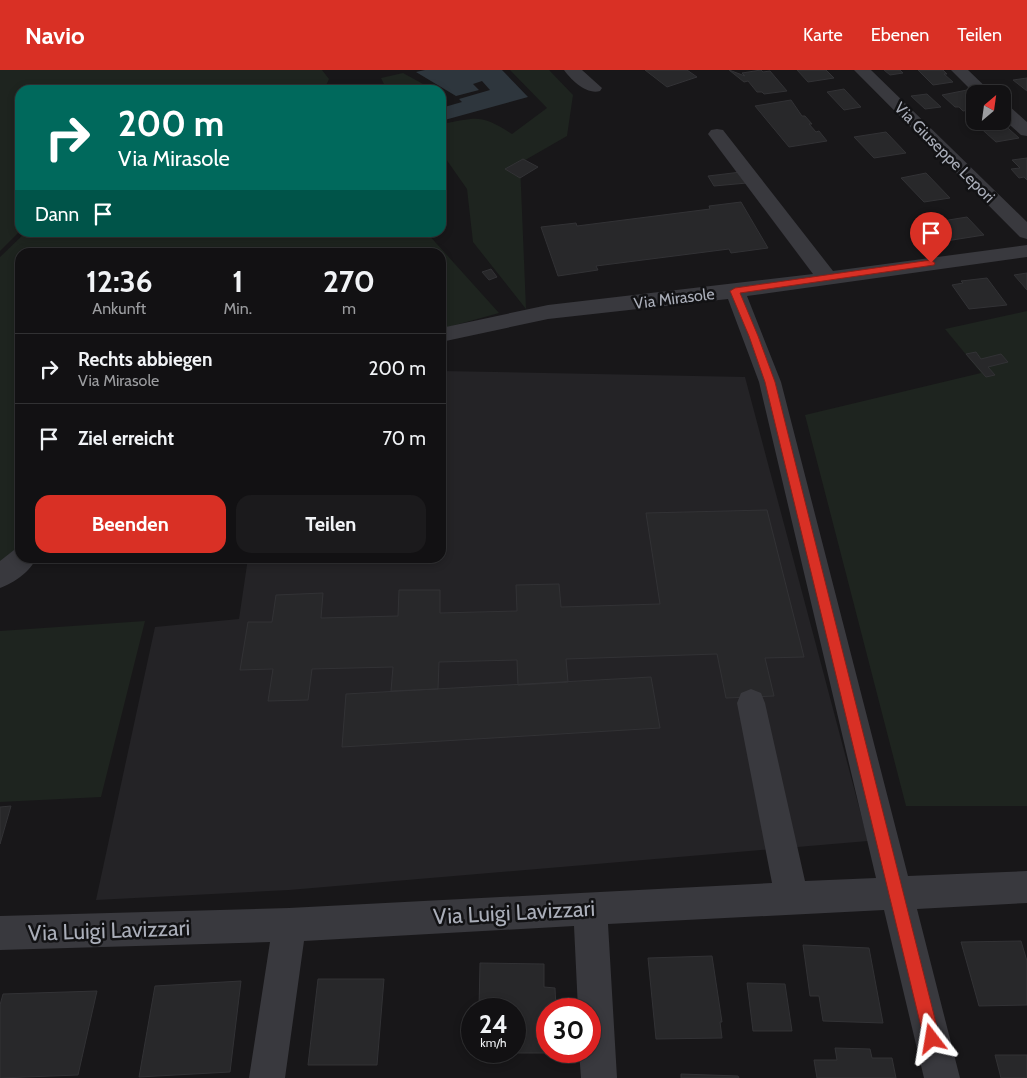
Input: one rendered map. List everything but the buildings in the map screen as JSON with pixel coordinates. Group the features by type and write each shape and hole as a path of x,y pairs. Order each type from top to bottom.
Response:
{"street":[{"path":"572,70 594,88"},
{"name":"Via Giuseppe Lepori","path":"862,70 1027,233"},
{"path":"959,70 975,85"},
{"path":"1011,108 1027,106"},
{"path":"1011,116 1027,131"},
{"path":"717,134 813,261 828,278"},
{"name":"Via Mirasole","path":"446,334 548,312 735,291 1027,251"},
{"path":"735,291 754,336 770,382 942,1078"},
{"path":"0,577 17,563"},
{"path":"751,703 792,898"},
{"name":"Via Luigi Lavizzari","path":"0,933 289,925 1027,887"},
{"path":"590,908 599,1078"},
{"path":"267,1078 289,925"}],"shaded area":[{"path":"0,70 322,70 329,79 326,85 15,85 15,236 0,251"},
{"path":"425,70 502,70 528,97 446,120 446,107 462,102 459,99 490,90 482,81 473,84 479,90 456,96 446,90 446,85 438,85 416,72"},
{"path":"510,70 549,70 573,95 567,136 520,163 526,309 473,242 467,189 446,159 446,123 471,119 485,120 512,134 547,108"},
{"path":"403,73 425,85 384,85 381,78"},
{"path":"21,237 431,237 440,248 15,248 15,554 0,566 0,257"},
{"path":"446,254 499,313 446,328"},
{"path":"1027,311 1027,806 906,806 805,415 981,373 945,329"},
{"path":"446,371 745,377 868,841 289,890 96,900 155,627 239,619 247,563 446,563"},
{"path":"145,621 101,797 0,802 0,631"}],"route":[{"path":"931,263 735,291 754,336 770,382 932,1039"}]}
